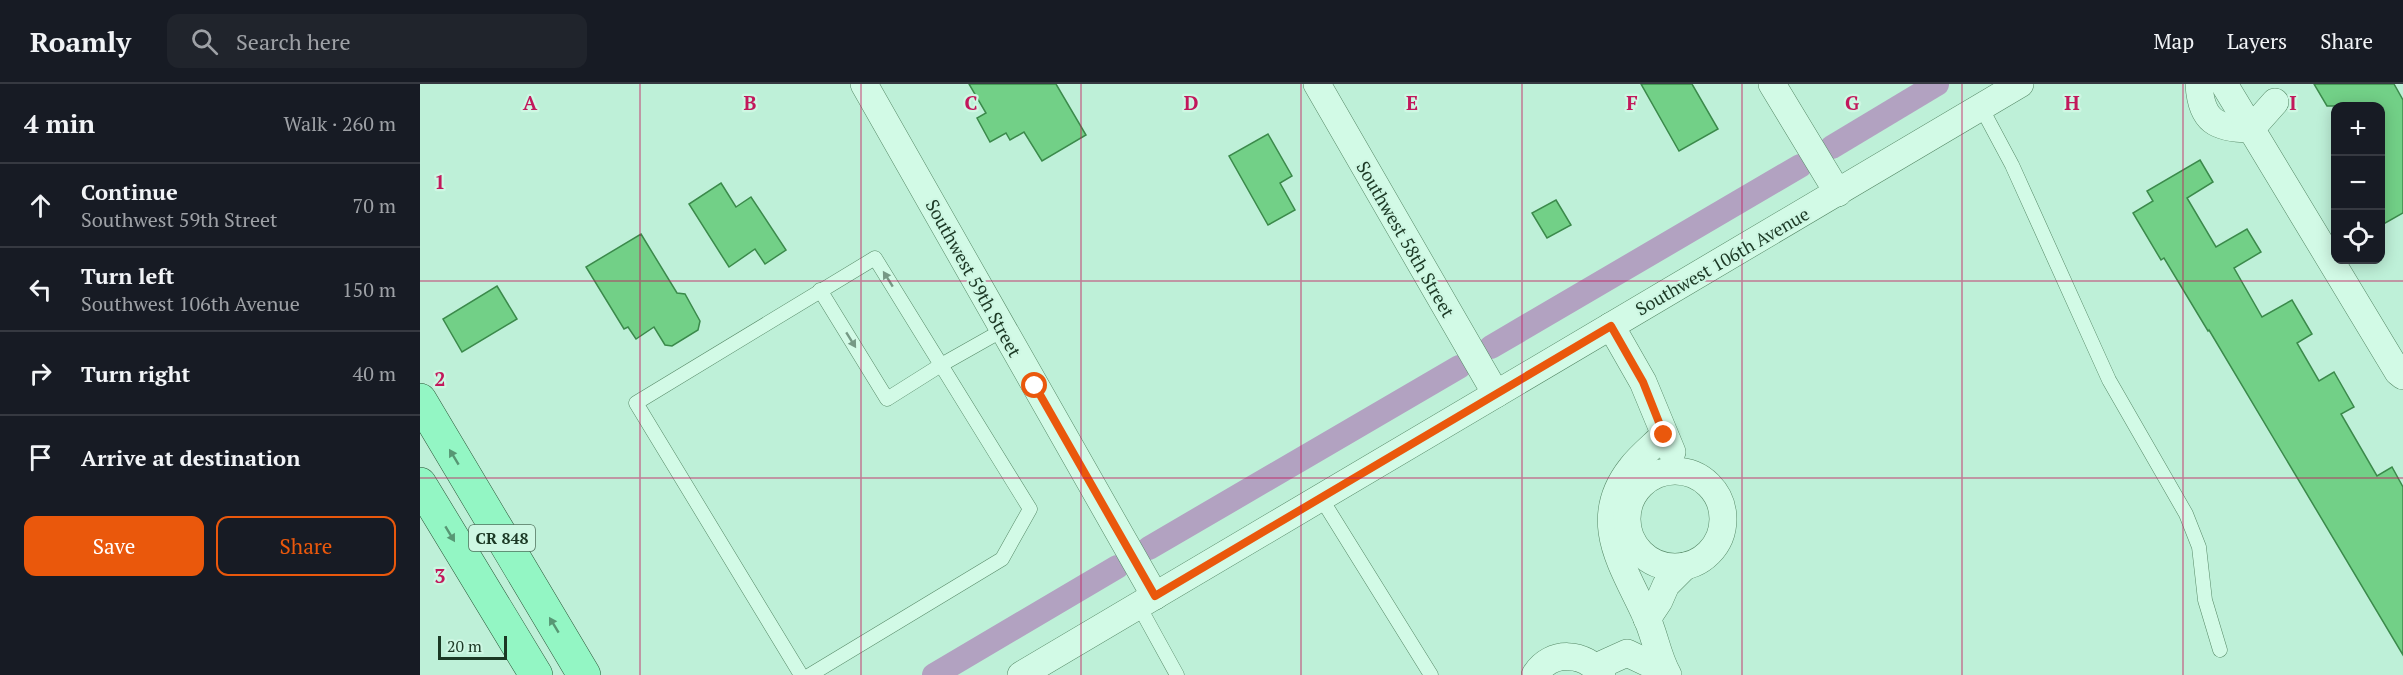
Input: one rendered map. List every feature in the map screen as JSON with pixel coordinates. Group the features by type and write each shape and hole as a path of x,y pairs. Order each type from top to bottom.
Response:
{"main road":[{"name":"CR 848","path":"420,400 584,675"},
{"name":"CR 848","path":"420,484 536,675"}],"street":[{"name":"Southwest 59th Street","path":"864,84 1003,330 1147,601"},
{"name":"Southwest 58th Street","path":"1317,84 1496,394"},
{"path":"1772,84 1838,193"},
{"name":"Southwest 106th Avenue","path":"1021,675 2020,84"},
{"path":"2199,84 2200,98 2207,114 2217,123 2228,129 2251,129"},
{"path":"2224,84 2401,381"},
{"path":"2251,129 2274,93"},
{"path":"2274,93 2276,146 2280,175"},
{"path":"1611,326 1643,382 1675,458 1688,472"},
{"path":"1657,473 1664,435"},
{"path":"1647,619 1616,553 1610,518 1616,497 1630,469 1664,435"},
{"path":"1647,619 1666,585 1685,567 1700,561 1713,550 1721,536 1724,520 1722,504 1714,490 1703,479 1688,472 1673,470 1657,473 1643,481 1633,493 1627,508 1626,525 1631,540 1641,553 1654,563 1669,567 1685,567"},
{"path":"1654,563 1647,583 1647,619 1655,668"},
{"path":"1535,675 1548,661 1573,656 1586,660 1599,671 1627,653 1655,668"}],"lane":[{"path":"1981,107 2012,165 2109,381 2186,514 2199,547 2205,600 2220,650"},
{"path":"801,675 636,403 874,258 1030,509 1002,559 810,675"},
{"path":"820,290 887,399 1003,330"},
{"path":"1321,498 1431,675"},
{"path":"1147,601 1177,675"}],"building":[{"path":"969,84 1056,84 1086,135 1042,161 1024,132 1010,140 1006,133 990,142 977,118 986,113"},
{"path":"1641,84 1692,84 1718,129 1679,151"},
{"path":"2314,84 2394,84 2403,100 2403,213 2385,223 2385,102 2331,102 2331,106 2327,106"},
{"path":"1268,134 1292,176 1280,183 1295,210 1268,225 1229,156"},
{"path":"2200,160 2213,182 2187,198 2216,247 2247,229 2261,252 2234,268 2262,317 2292,300 2312,334 2297,343 2319,381 2334,372 2354,407 2341,414 2377,476 2392,467 2403,487 2403,655 2209,330 2164,258 2161,260 2133,213 2153,201 2147,191"},
{"path":"721,183 736,207 751,197 786,250 765,264 755,249 729,267 689,204"},
{"path":"1556,200 1571,225 1547,238 1532,213"},
{"path":"641,234 677,293 685,294 700,321 698,330 672,346 665,345 654,327 636,339 628,327 624,329 586,267"},
{"path":"497,286 517,319 462,352 443,319"}],"waterway":[{"path":"1832,147 1937,84"},
{"path":"1491,347 1800,166"},
{"path":"1149,548 1459,367"},
{"path":"934,675 1117,567"}],"route":[{"path":"1035,386 1155,596 1611,326 1643,382 1664,435"}]}
